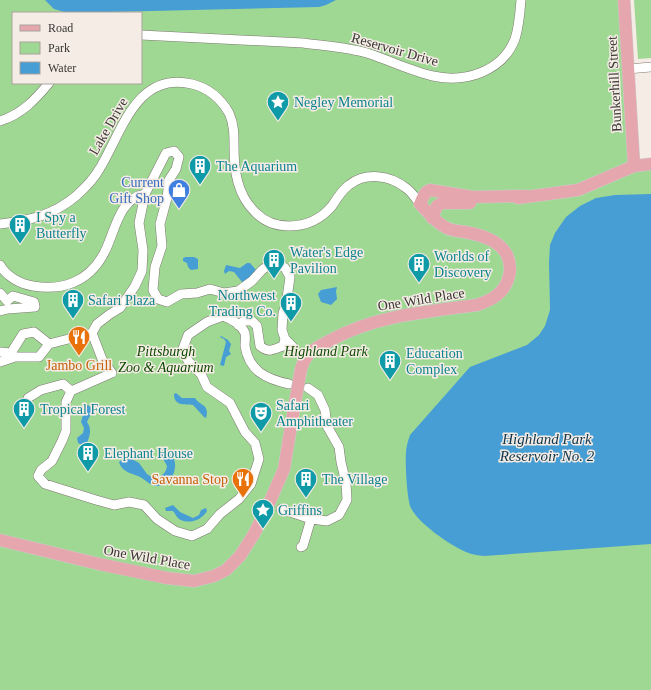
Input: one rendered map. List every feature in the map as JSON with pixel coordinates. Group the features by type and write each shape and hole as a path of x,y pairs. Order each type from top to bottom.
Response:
{"main road":[{"name":"Bunkerhill Street","path":"624,0 634,166"},
{"path":"420,204 425,193 430,190 473,197 526,196 578,190 634,166 651,164"},
{"path":"432,218 437,206 442,203 480,204 526,196"},
{"name":"One Wild Place","path":"0,540 99,564 167,578 194,581 214,576 226,570 240,556 254,534 284,469 301,369 310,352 360,326 395,316 477,305 489,301 502,292 508,282 510,266 507,257 500,246 482,236 445,228 432,218 420,204"}],"street":[{"name":"Reservoir Drive","path":"142,35 326,45 369,54 415,71 434,76 466,78 492,67 509,49 518,30 521,0"},
{"path":"628,69 651,67"},
{"name":"Lake Drive","path":"0,224 30,220 40,217 63,206 73,198 100,169 135,104 152,89 160,85 176,82 188,83 202,87 221,100 230,117 234,130 235,172 241,194 251,208 268,222 288,226 303,225 311,222 325,213 342,191 349,185 362,179 374,176 383,177 406,188 420,204"},
{"path":"0,121 16,115 24,110 36,99 48,84"},
{"path":"0,352 13,355 39,357 49,344 92,333 97,324 120,308 135,286 142,272 143,250 139,222 145,194 166,153 174,151 179,157 176,168 169,180 167,198 160,224 162,246 155,267 153,290 158,299 167,302 181,294 197,293 210,289 224,293 238,291 252,281 270,264 278,264 285,268 290,277 286,305 283,313 282,330 285,339 293,347"},
{"path":"0,265 11,277 27,285 47,288 66,286 83,277 94,267 104,254 117,221 128,204 138,196 145,194"},
{"path":"0,293 7,301 13,296 34,302 35,307 8,309 0,312"},
{"path":"92,333 102,359 112,373 71,391 66,402 66,430 62,441 52,460 41,470 38,476 45,484 114,505 129,502 144,505 157,520 175,531 192,536 207,529 220,514 238,499 251,484 260,459 256,443 245,432 230,403 207,388 201,374 189,362 182,351 188,335 207,322 223,316 236,322 245,333 245,346 249,362 261,375 289,384"},
{"path":"238,325 244,321 252,321 257,326 260,346 266,351 283,346 285,339"},
{"path":"0,362 13,355 23,334 34,332 49,344"},
{"path":"28,398 41,390 63,384 71,391"},
{"path":"281,509 311,519 327,521 339,515 347,500 346,483 339,447 327,426 325,410 318,395 308,388"},
{"path":"301,547 303,546 311,519"}],"green space":[{"name":"Highland Park","path":"0,0 624,0 634,165 651,164 651,690 0,690"},
{"path":"634,0 651,0 651,58 638,59"}],"water":[{"path":"45,0 336,0 319,7 110,12 64,12 54,9"},
{"name":"Highland Park Reservoir No. 2","path":"651,194 651,544 484,556 470,554 459,549 428,527 421,521 411,508 407,490 406,465 406,448 410,435 470,367 527,345 539,335 545,326 550,310 550,245 555,233 566,217 580,206 596,198 615,195"},
{"path":"194,257 198,259 198,269 191,270 188,267 187,263 183,261 183,258"},
{"path":"247,263 250,263 256,270 247,281 242,282 234,272 229,271 225,274 224,271 226,265 240,268"},
{"path":"337,287 337,299 331,305 321,302 318,294 321,290"},
{"path":"221,336 228,340 231,344 229,351 231,354 226,357 224,366 220,365 226,342 220,337"},
{"path":"176,393 182,398 195,398 206,408 206,418 193,405 180,404 176,401 174,394"},
{"path":"88,405 93,409 87,422 90,427 90,435 87,443 82,445 78,443 77,438 83,433 84,428 81,422 86,411 85,407"},
{"path":"163,451 169,453 173,457 175,463 173,475 164,485 155,486 150,484 141,477 124,470 119,462 124,458 130,458 139,463 147,474 155,479 160,477 166,471 167,466 161,455"},
{"path":"173,505 180,512 193,518 199,515 201,510 206,508 207,511 199,519 187,522 179,519 173,511 166,511 165,508"}],"place":[{"name":"Negley Memorial","path":"278,122"},
{"name":"The Aquarium","path":"200,186"},
{"name":"Current Gift Shop","path":"179,210"},
{"name":"I Spy a Butterfly","path":"20,244"},
{"name":"Water's Edge Pavilion","path":"274,280"},
{"name":"Worlds of Discovery","path":"419,284"},
{"name":"Safari Plaza","path":"73,320"},
{"name":"Northwest Trading Co.","path":"291,322"},
{"name":"Jambo Grill","path":"79,356"},
{"name":"Education Complex","path":"390,380"},
{"name":"Tropical Forest","path":"24,428"},
{"name":"Safari Amphitheater","path":"261,432"},
{"name":"Elephant House","path":"88,472"},
{"name":"Savanna Stop","path":"243,498"},
{"name":"The Village","path":"306,498"},
{"name":"Griffins","path":"263,530"}],"park label":[{"name":"Pittsburgh Zoo & Aquarium","path":"166,360"}]}
